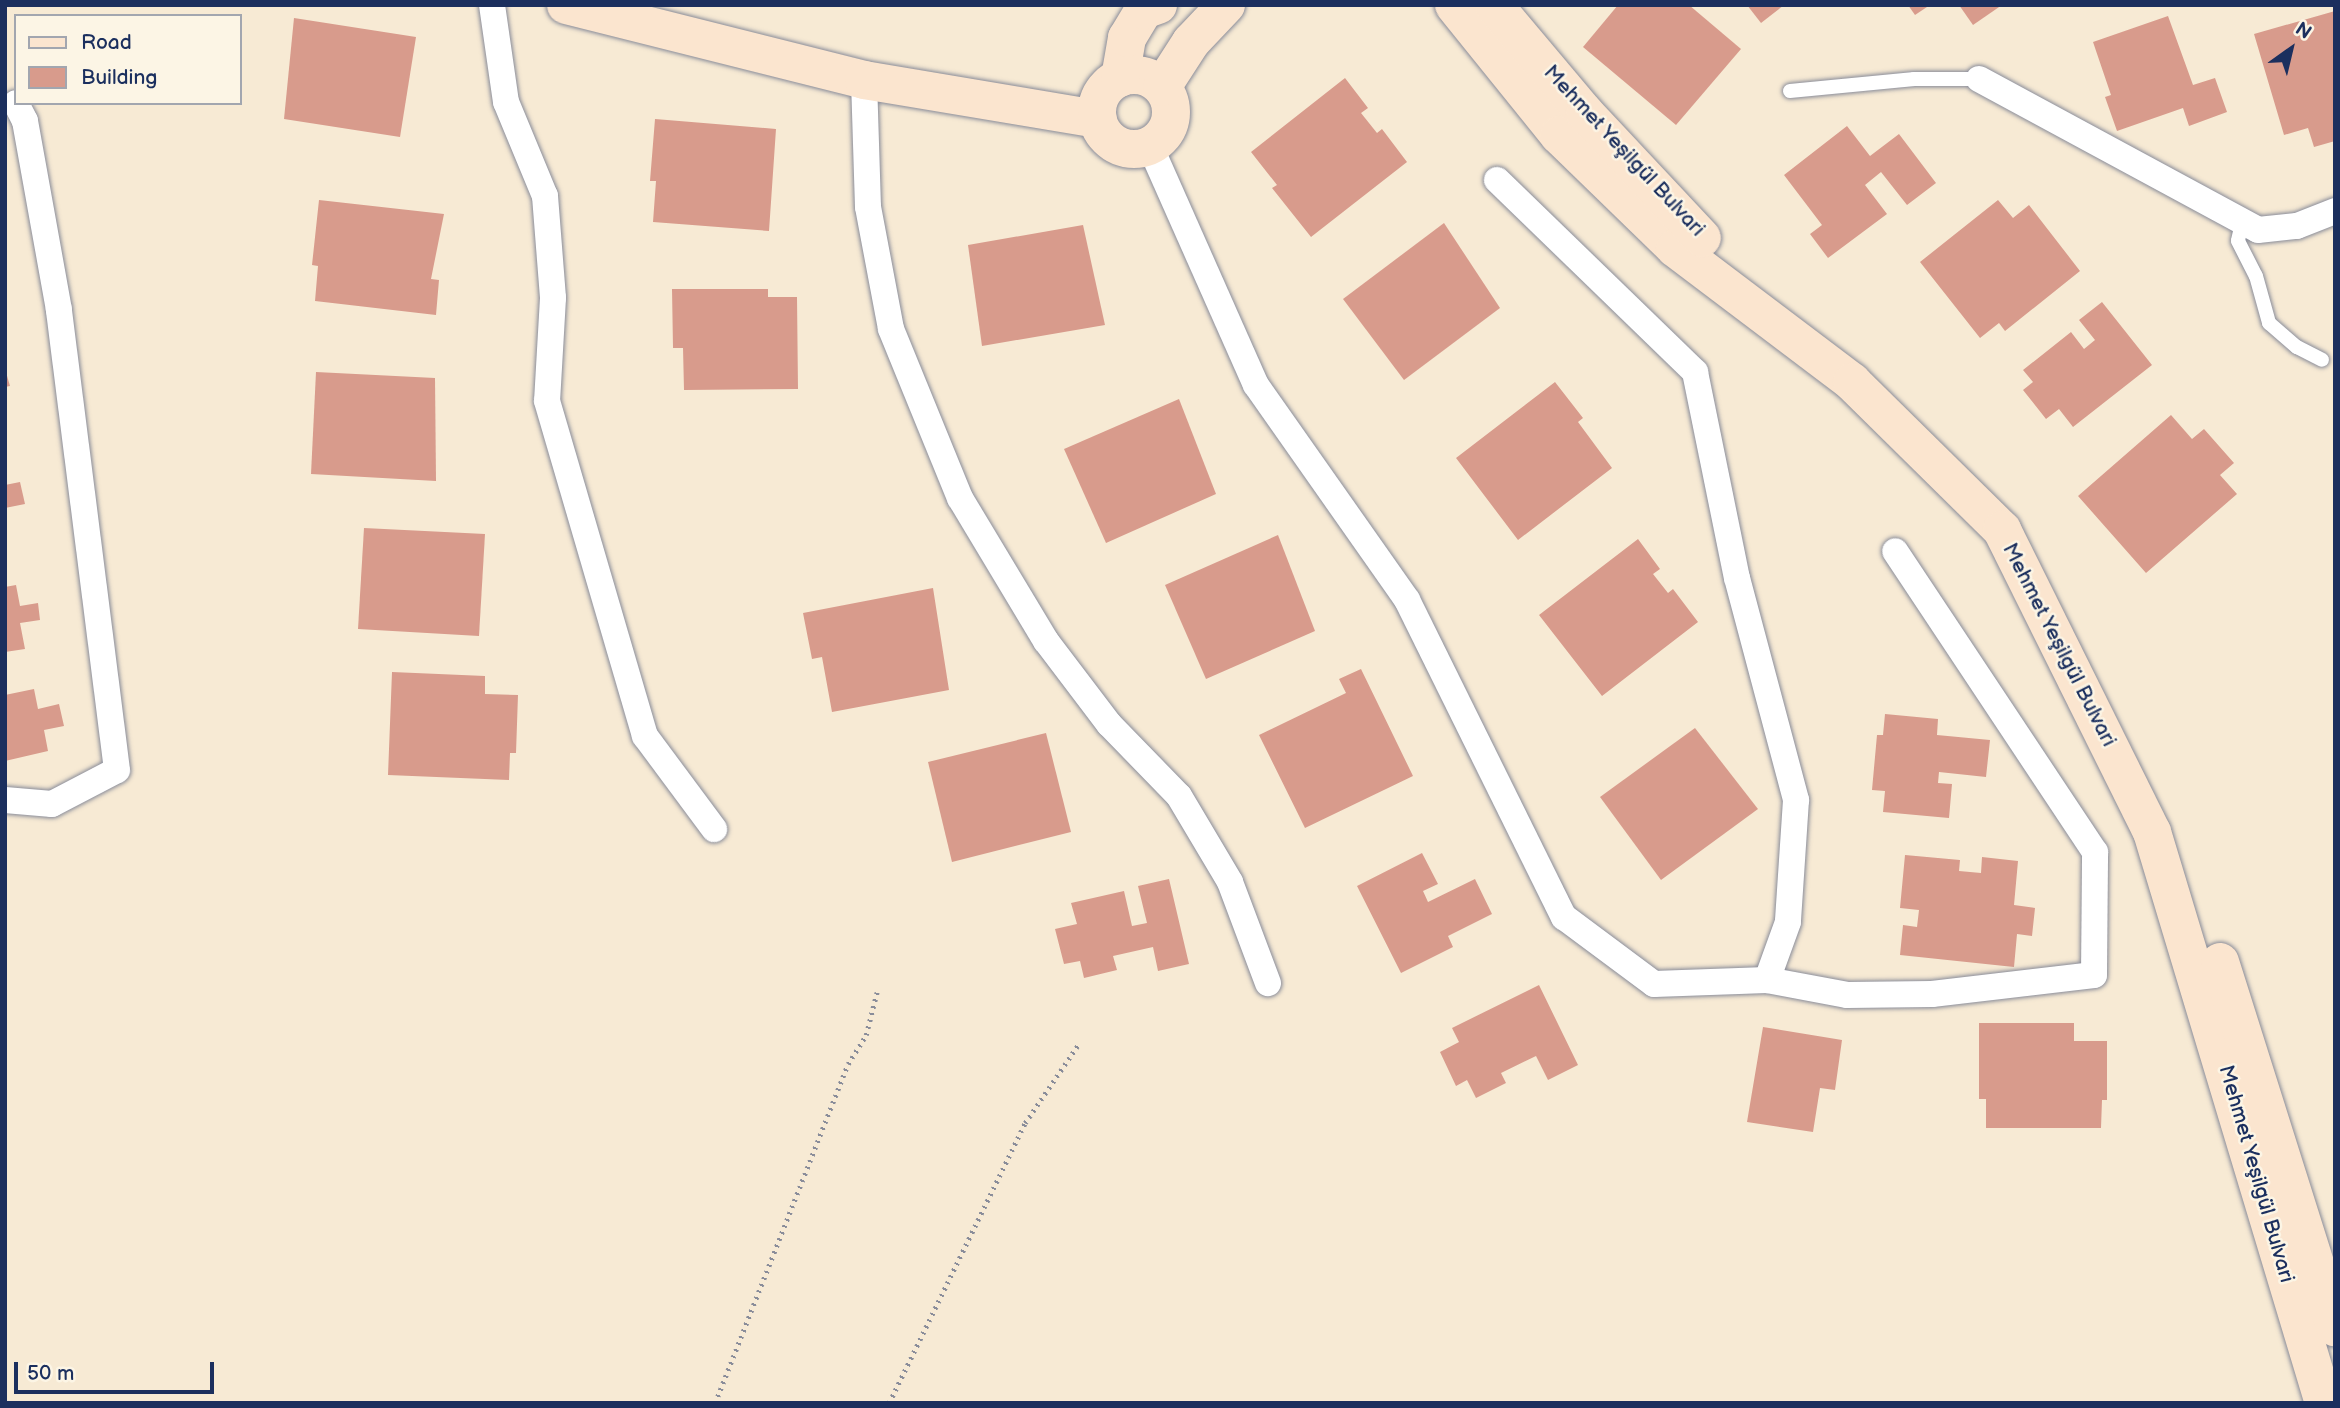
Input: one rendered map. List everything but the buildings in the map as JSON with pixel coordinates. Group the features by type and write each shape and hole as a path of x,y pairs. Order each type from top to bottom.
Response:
{"main road":[{"path":"566,5 864,80 1097,119"},
{"path":"1162,87 1191,43 1226,5"},
{"name":"Mehmet Yeşilgül Bulvari","path":"1454,5 1559,135 1675,248 1852,382 2002,530 2152,832 2324,1403"},
{"name":"Mehmet Yeşilgül Bulvari","path":"1494,5 1691,229 1868,363 2022,515 2176,822 2335,1327"},
{"path":"1120,78 1127,38 1149,7"},
{"path":"1139,75 1162,87 1171,115 1161,138 1150,146 1138,149 1118,145 1102,131 1097,119 1101,95 1120,78 1139,75"}],"street":[{"path":"492,5 506,102 545,196 553,299 547,401 645,736 715,829"},
{"path":"1979,79 2258,230 2297,226 2335,211"},
{"path":"864,80 868,208 891,329 960,498 1046,641 1109,724 1179,796 1230,882 1268,983"},
{"path":"5,82 14,99"},
{"path":"5,800 52,804 117,770 59,310 25,121 17,105"},
{"path":"1150,146 1256,385 1407,600 1564,917 1654,984 1767,980 1847,995 1908,994 2094,975 2095,852 1895,551"},
{"path":"1497,180 1695,372 1737,578 1796,800 1787,922 1767,980"}],"lane":[{"path":"1790,91 1914,79 1979,79"},
{"path":"2242,223 2238,241 2256,276 2269,323 2297,347 2322,360"}],"path":[{"path":"715,1403 848,1064 866,1035 877,992"},
{"path":"889,1403 1025,1123 1078,1045"}]}
